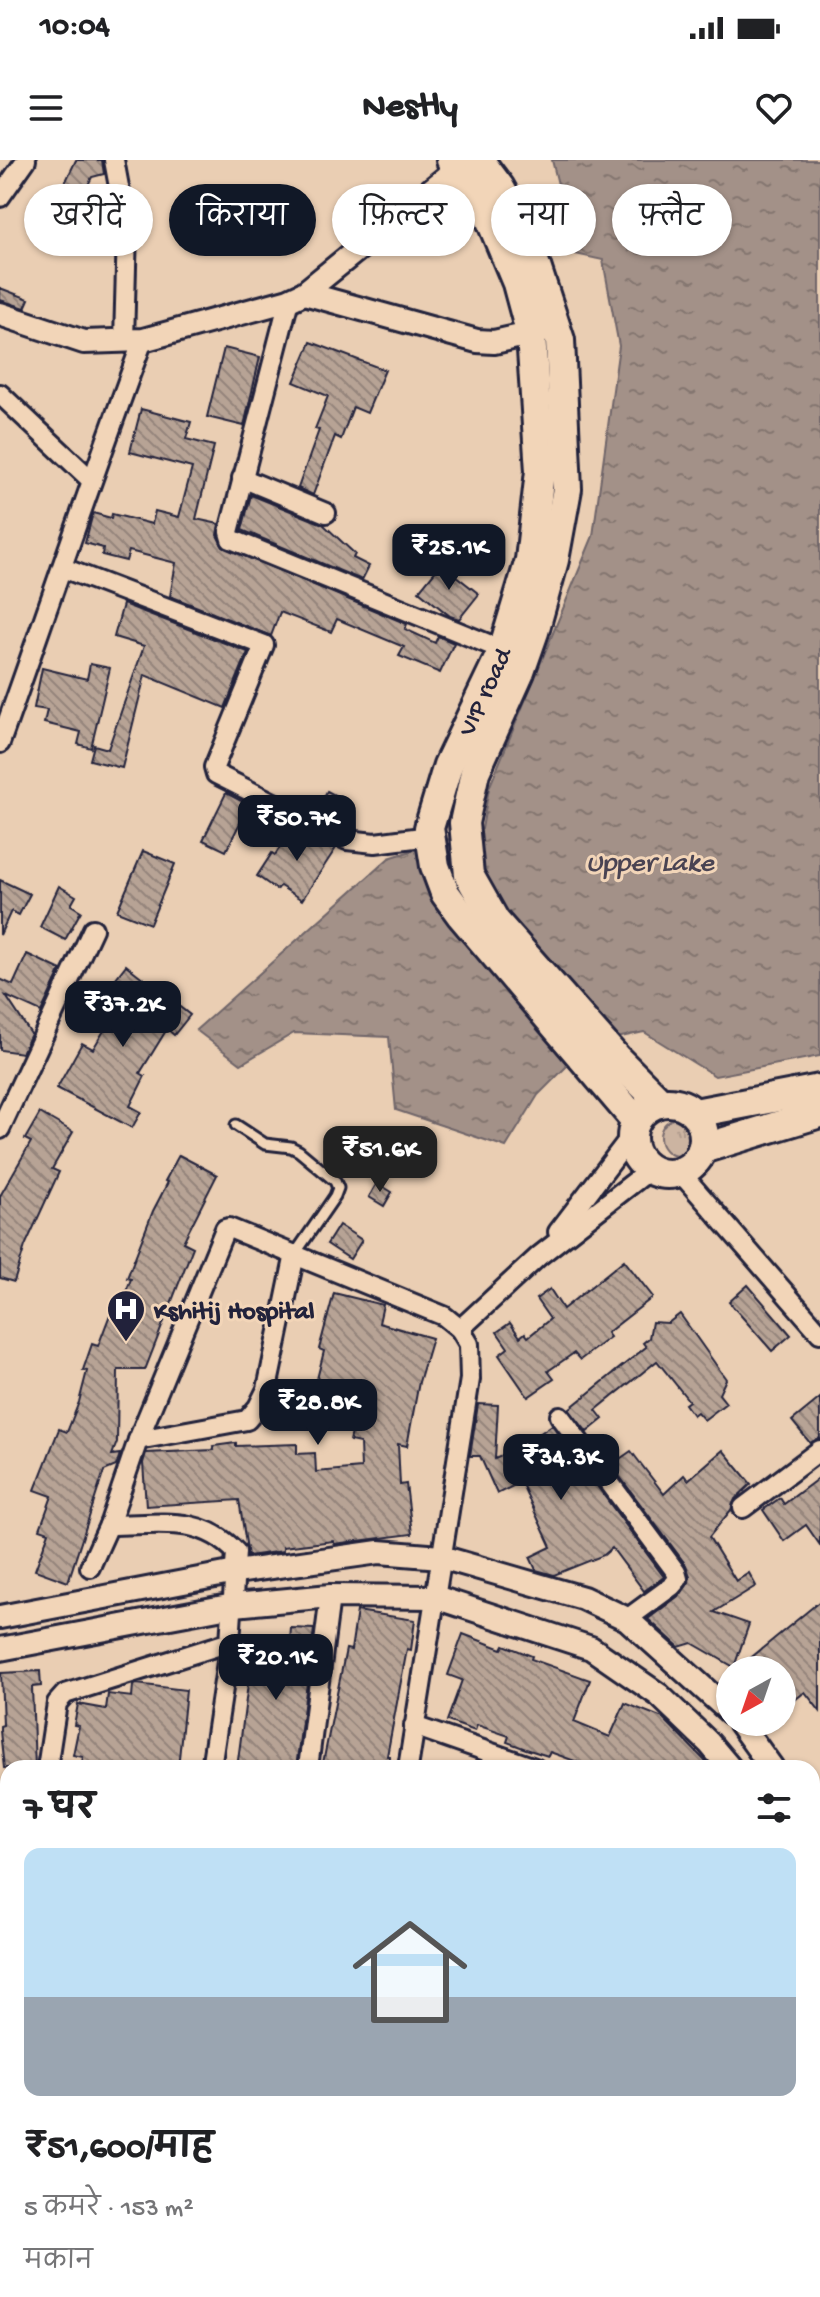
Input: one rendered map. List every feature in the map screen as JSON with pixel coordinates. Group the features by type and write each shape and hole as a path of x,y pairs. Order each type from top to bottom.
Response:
{"main road":[{"name":"VIP road","path":"464,162 500,188 525,233 543,331 540,471 530,560 503,650 448,765 429,828 435,866 445,893 461,915 607,1067 660,1102 672,1102 695,1113 820,1089"},
{"name":"VIP road","path":"543,331 560,340 567,489 557,545 534,632 520,672 475,772 464,823 469,875 495,921 607,1067 634,1128 634,1150 642,1163 651,1169"},
{"path":"634,1128 646,1109 660,1102"},
{"path":"651,1169 660,1173 680,1172 694,1163 702,1149 703,1130 695,1113"},
{"path":"702,1149 820,1113"}],"street":[{"path":"0,197 26,160"},
{"path":"0,743 63,568 134,341 127,230 114,160"},
{"path":"0,314 84,342 134,341 297,296 464,162"},
{"path":"297,296 477,341 494,342 543,331"},
{"path":"297,296 242,478 229,532 231,539 503,650"},
{"path":"0,394 91,480"},
{"path":"242,478 326,513"},
{"path":"63,568 264,645 214,767 216,774 347,840 375,843 430,840"},
{"path":"0,1129 93,929"},
{"path":"539,1256 634,1128"},
{"path":"460,1329 539,1256 651,1169"},
{"path":"680,1172 820,1333"},
{"path":"90,1567 109,1525 138,1440 225,1229 295,1254 444,1316 460,1329 469,1344 470,1379 409,1760"},
{"path":"138,1440 247,1420 258,1407 267,1389 295,1254"},
{"path":"560,1416 676,1572 678,1579 672,1586 627,1619"},
{"path":"743,1508 820,1450"},
{"path":"109,1525 197,1525 222,1537 236,1552 230,1642 212,1760"},
{"path":"0,1617 236,1572 379,1552 441,1557 583,1598 627,1619 716,1699"},
{"path":"309,1760 330,1596"},
{"path":"0,1649 234,1605 330,1596 435,1597 591,1648 659,1695 723,1760"},
{"path":"48,1760 57,1703 65,1694 230,1642"},
{"path":"414,1726 512,1760"},
{"path":"749,1736 766,1760"}],"lane":[{"path":"236,1125 265,1144 299,1151 335,1181 338,1188 335,1196 295,1254"}],"green space":[{"path":"679,1118 692,1124 698,1137 692,1150 679,1156 666,1150 660,1137 666,1124"}],"water":[{"name":"Upper Lake","path":"552,160 820,160 820,1056 715,1076 644,1032 589,1044 538,1095 506,1147 396,1110 389,1037 294,1033 241,1064 196,1030 389,858 482,829 489,788 593,536 619,346 603,260 584,256 596,256 596,184 558,184"}],"building":[{"path":"76,160 102,160 104,174 92,177 88,184 64,184"},
{"path":"0,288 29,299 25,308 0,300"},
{"path":"311,342 385,370 367,413 353,407 341,439 335,436 313,495 298,488 328,396 294,382"},
{"path":"224,348 260,357 244,426 207,417"},
{"path":"141,409 191,422 186,439 214,446 196,519 219,524 217,535 223,547 407,624 405,629 435,643 438,636 454,643 440,673 399,656 404,647 337,619 331,632 280,612 271,636 170,596 176,563 129,551 126,561 102,555 103,548 85,543 93,513 111,518 112,514 152,524 155,511 179,517 192,468 130,452"},
{"path":"251,495 323,524 355,554 353,558 369,566 362,580 242,530"},
{"path":"441,564 479,594 459,619 450,616 419,591"},
{"path":"123,604 248,652 225,708 145,675 122,768 90,760 94,745 108,749 144,646 114,637"},
{"path":"90,664 110,668 91,748 78,744 81,732 44,723 47,710 34,708 42,668 87,679"},
{"path":"327,791 353,805 345,818 320,804"},
{"path":"226,793 249,805 226,851 203,840"},
{"path":"293,826 336,848 302,900 280,886 277,890 257,876"},
{"path":"143,851 175,864 150,924 117,911"},
{"path":"0,880 30,894 19,915 11,911 0,935"},
{"path":"59,886 76,896 71,905 81,911 65,940 40,927"},
{"path":"27,954 61,970 41,1012 6,996 31,1034 22,1053 0,1050 0,979 13,985"},
{"path":"126,965 190,1015 174,1035 167,1029 140,1073 145,1076 130,1106 141,1112 132,1128 57,1088 82,1043 93,1049 123,999 109,987"},
{"path":"40,1113 73,1132 52,1169 59,1172 25,1246 14,1282 0,1278 0,1196 31,1142 25,1139"},
{"path":"179,1155 217,1175 183,1242 193,1247 145,1370 118,1370 117,1442 112,1455 120,1454 116,1466 104,1471 68,1582 35,1570 49,1532 40,1529 52,1496 35,1490 59,1429 67,1432 79,1402 87,1371 83,1370 92,1344 98,1346 111,1312 117,1314 131,1279 127,1278 153,1211"},
{"path":"377,1183 392,1192 384,1206 369,1197"},
{"path":"339,1225 362,1240 350,1259 327,1244"},
{"path":"624,1260 653,1297 607,1333 610,1337 580,1360 574,1353 548,1371 554,1379 528,1397 499,1355 508,1348 497,1332 510,1323 520,1337 525,1333 528,1337 550,1319 536,1299 550,1289 563,1309"},
{"path":"748,1285 791,1335 772,1351 729,1302"},
{"path":"334,1293 383,1305 379,1323 432,1338 419,1382 407,1446 398,1444 400,1485 406,1484 412,1534 283,1547 283,1551 248,1556 239,1500 146,1506 143,1463 146,1453 214,1450 213,1446 236,1443 236,1446 297,1444 297,1454 315,1453 316,1472 361,1468 360,1443 350,1441 353,1428 300,1413 309,1382 316,1383 324,1351 319,1349"},
{"path":"680,1314 726,1379 719,1394 726,1403 704,1420 697,1412 693,1415 685,1404 689,1401 657,1361 596,1410 603,1419 587,1432 569,1409 646,1347 643,1343 649,1338 652,1322 668,1323"},
{"path":"820,1398 820,1438 810,1443 792,1421"},
{"path":"478,1404 498,1405 495,1459 542,1438 539,1434 552,1425 664,1577 644,1591 612,1548 604,1555 554,1575 536,1570 530,1557 551,1547 521,1482 497,1494 480,1456 470,1456"},
{"path":"723,1450 751,1484 735,1499 731,1510 709,1537 736,1581 749,1573 756,1586 714,1612 749,1624 738,1656 716,1657 692,1643 679,1647 648,1619 681,1594 690,1576 686,1565 611,1465 631,1451 664,1494 684,1475 688,1480"},
{"path":"820,1477 820,1545 806,1525 784,1541 763,1510 780,1498 784,1504"},
{"path":"820,1601 820,1711 805,1692 796,1699 796,1656 753,1656"},
{"path":"357,1611 415,1620 387,1756 390,1756 390,1760 324,1760 346,1649 351,1650"},
{"path":"291,1628 314,1629 297,1760 238,1760 251,1661 257,1662 259,1638 290,1641"},
{"path":"463,1634 502,1649 504,1645 532,1656 531,1659 590,1680 574,1722 610,1737 625,1703 663,1718 704,1760 572,1760 550,1752 548,1756 526,1749 507,1742 509,1736 477,1725 475,1731 447,1721 462,1680 448,1675"},
{"path":"40,1671 41,1686 32,1687 35,1760 3,1760 0,1731 3,1725 1,1673"},
{"path":"133,1685 186,1690 179,1760 82,1760 83,1757 73,1755 79,1726 74,1725 78,1704 106,1709 108,1694 132,1697"}],"place":[{"name":"Kshitij Hospital","path":"126,1343"}]}
